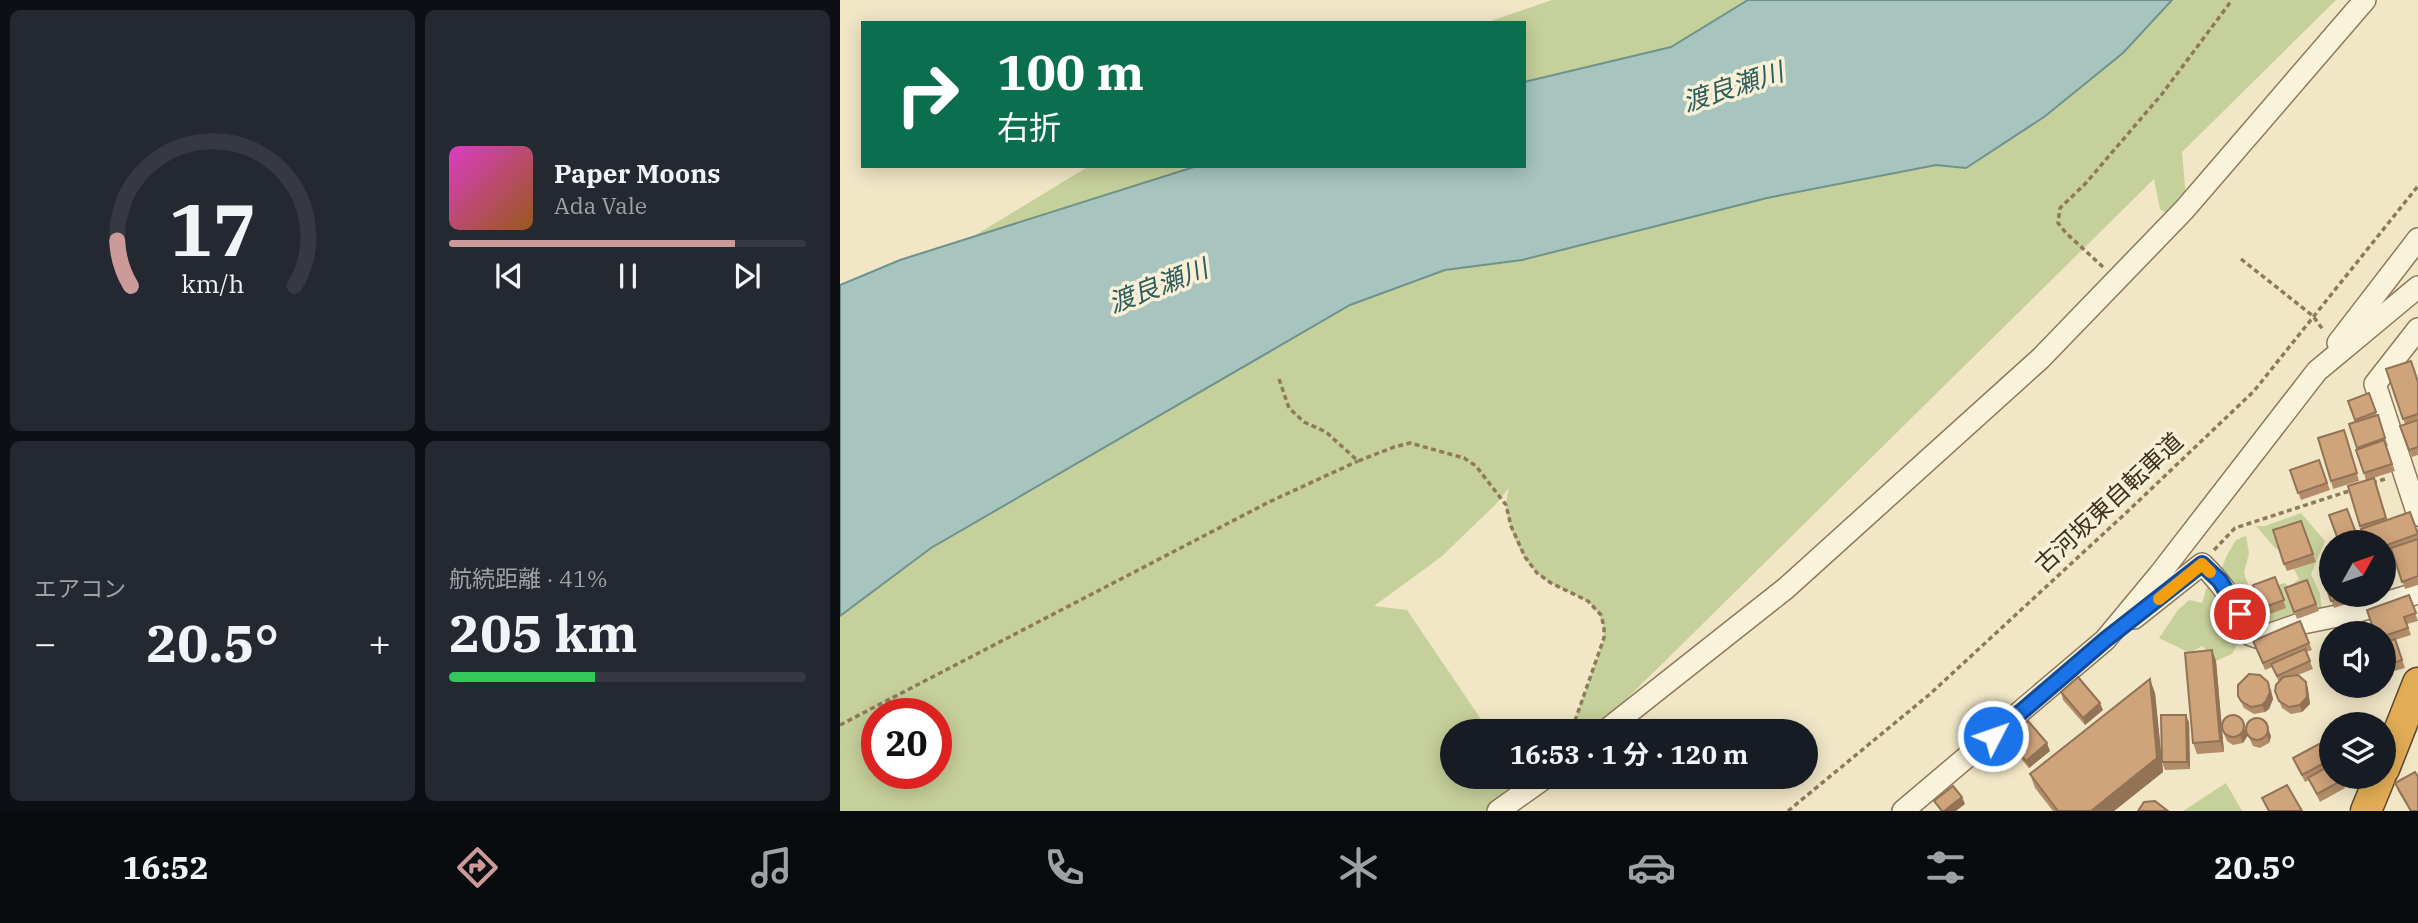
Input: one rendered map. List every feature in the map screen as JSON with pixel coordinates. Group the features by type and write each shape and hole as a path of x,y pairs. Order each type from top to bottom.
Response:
{"highway":[{"path":"2396,739 2418,683"},
{"path":"2366,811 2375,789"}],"street":[{"path":"1620,719 1785,589 2041,358 2196,196 2365,0"},
{"path":"2105,640 2160,575 2418,240"},
{"path":"2317,371 2418,287"},
{"path":"2418,329 2375,384 2411,470 2418,516"},
{"path":"1903,811 2105,640 2202,564 2225,588 2251,635 2260,638 2418,593"},
{"path":"1498,811 1529,789"}],"path":[{"path":"2118,280 2066,233 2058,222 2060,208 2085,184 2162,94 2232,0"},
{"name":"古河坂東自転車道","path":"1788,811 1930,694 2254,391 2418,186"},
{"path":"2241,259 2313,316 2330,338"},
{"path":"1279,379 1289,408 1304,422 1326,432 1358,461"},
{"path":"840,725 1269,502 1358,461 1410,443 1464,458 1476,466 1506,505 1511,526 1525,557 1537,573 1588,601 1601,615 1604,638 1576,719"},
{"path":"2365,485 2411,470"},
{"path":"2202,564 2235,528 2353,490"}],"green space":[{"path":"1552,0 1748,0 1671,47 1526,82 1526,21 1491,21"},
{"path":"2172,0 2336,0 2182,152 2186,196 2169,215 2160,209 2154,179 1606,719 1575,719 1604,638 1603,624 1591,604 1548,582 1526,560 1509,522 1506,504 1509,488 1441,557 1374,606 1407,610 1481,719 1440,719 1440,789 1536,789 1514,811 840,811 840,616 931,548 1350,305 1445,270 1522,260 1767,198 1936,165 1966,168 2044,117 2123,53"},
{"path":"1086,168 1191,168 969,239"},
{"path":"2301,513 2319,534 2319,555 2311,574 2319,592 2319,607 2322,609 2241,637 2232,654 2216,661 2202,646 2190,653 2159,638 2178,610 2189,600 2202,603 2208,583 2221,570 2236,540 2246,536 2249,553 2244,573 2249,587 2264,589 2285,583 2289,587 2299,579 2288,557 2274,547 2256,526 2265,526"},
{"path":"2226,783 2242,811 2183,811"}],"water":[{"name":"渡良瀬川","path":"1748,0 2172,0 2123,53 2044,117 1966,168 1936,165 1767,198 1522,260 1445,270 1350,305 931,548 840,616 840,285 900,260 1191,168 1526,168 1526,82 1671,47"}],"building":[{"path":"2411,361 2418,382 2418,414 2403,419 2386,369"},
{"path":"2369,393 2376,412 2355,420 2348,401"},
{"path":"2378,415 2385,438 2357,448 2349,424"},
{"path":"2418,420 2418,447 2409,450 2400,426"},
{"path":"2344,430 2357,473 2331,481 2318,438"},
{"path":"2384,440 2392,464 2364,473 2356,450"},
{"path":"2319,460 2327,483 2298,493 2290,470"},
{"path":"2374,478 2386,518 2360,526 2348,486"},
{"path":"2347,509 2355,530 2335,530 2329,515"},
{"path":"2410,512 2418,534 2396,542 2396,530 2361,529"},
{"path":"2301,521 2313,554 2284,564 2273,530"},
{"path":"2418,539 2418,576 2402,582 2396,563 2396,546"},
{"path":"2275,577 2284,600 2262,608 2253,585"},
{"path":"2307,580 2316,604 2294,612 2285,588"},
{"path":"2409,595 2416,613 2404,617 2408,628 2396,632 2396,621 2371,621 2367,610 2375,607 2396,607 2396,600"},
{"path":"2300,621 2309,643 2263,663 2253,641"},
{"path":"2396,642 2402,660 2396,662"},
{"path":"2305,649 2310,661 2277,676 2271,664"},
{"path":"2212,650 2220,741 2193,743 2185,653"},
{"path":"2249,674 2260,675 2268,682 2270,692 2262,705 2251,707 2238,696 2238,685"},
{"path":"2298,675 2306,682 2307,697 2300,705 2289,707 2279,701 2276,685 2283,677"},
{"path":"2078,677 2100,703 2083,718 2061,692"},
{"path":"2150,679 2157,758 2091,811 2058,811 2030,774"},
{"path":"2161,715 2186,715 2187,762 2162,762"},
{"path":"2233,715 2241,718 2244,726 2241,734 2233,737 2225,734 2222,726 2225,718"},
{"path":"2257,718 2265,721 2268,729 2265,737 2257,740 2249,737 2246,729 2249,721"},
{"path":"2028,721 2047,743 2026,761 2008,738"},
{"path":"2319,744 2319,766 2302,775 2293,758"},
{"path":"2319,772 2319,789 2326,789 2317,794 2308,778"},
{"path":"2415,772 2418,777 2418,811 2411,811 2396,782"},
{"path":"2287,785 2302,811 2269,811 2262,798"},
{"path":"1953,786 1962,797 1942,811 1934,801"},
{"path":"2155,801 2168,811 2138,811 2144,802"}],"slow traffic":[{"path":"2159,599 2202,564 2210,572"}],"route":[{"path":"1993,736 2105,640 2202,564 2230,594 2240,614"}]}
